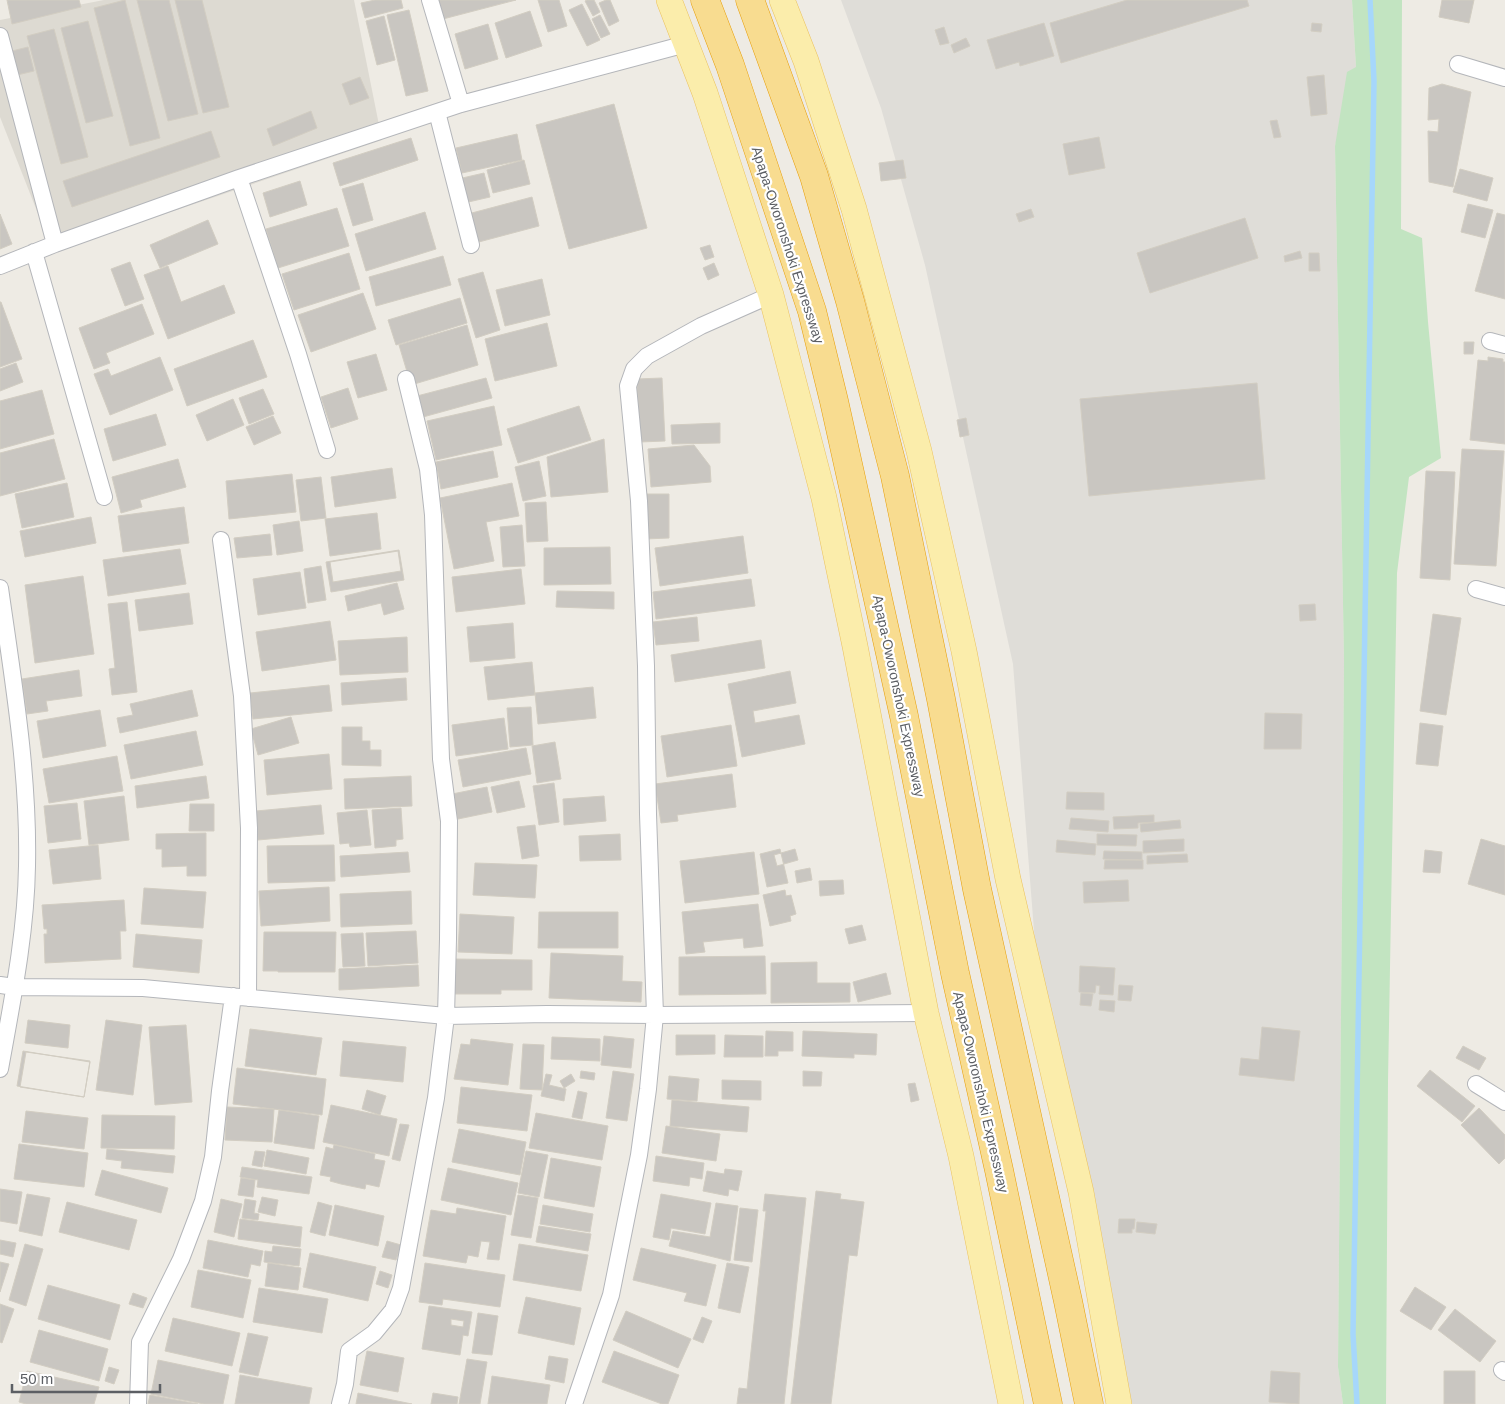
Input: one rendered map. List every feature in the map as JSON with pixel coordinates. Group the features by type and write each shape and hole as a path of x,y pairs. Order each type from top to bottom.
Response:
{"highway":[{"name":"Apapa-Oworonshoki Expressway","path":"705,0 730,65 809,302 832,392 902,706 954,973 999,1170 1048,1404"},
{"path":"750,0 814,176 850,302 894,476 941,699 977,889 1068,1300 1089,1404"}],"main road":[{"path":"669,0 733,175 771,294 826,508 855,646 926,1013 961,1156 1011,1404"},
{"path":"782,0 806,61 854,209 920,451 964,652 1008,878 1081,1192 1119,1404"}],"street":[{"path":"430,0 461,104"},
{"path":"0,36 55,244"},
{"path":"0,266 55,244 238,178 461,104 686,44"},
{"path":"1458,64 1505,78"},
{"path":"437,112 471,245"},
{"path":"238,178 298,354 327,450"},
{"path":"34,252 104,497"},
{"path":"574,1404 611,1295 639,1155 655,1015 648,814 646,666 638,501 628,386 634,369 647,356 702,326 771,294"},
{"path":"340,1404 345,1384 349,1351 374,1333 393,1310 401,1288 436,1098 446,1016 449,822 441,759 433,515 428,469 406,379"},
{"path":"138,1404 140,1342 182,1259 203,1201 213,1157 220,1091 241,997 249,828 242,696 221,540"},
{"path":"0,588 18,712 26,807 27,867 25,905 7,986 0,1069"},
{"path":"1476,589 1505,597"},
{"path":"7,986 143,988 446,1016 926,1013"},
{"path":"1476,1084 1505,1102"}],"shaded area":[{"path":"104,0 354,0 382,140 53,252 0,117 0,20"},
{"path":"841,0 1352,0 1356,67 1335,146 1344,661 1338,1367 1343,1404 1124,1404 1044,1057 1013,664 925,265 881,108"}],"green space":[{"path":"1352,0 1402,0 1401,229 1422,238 1441,458 1409,477 1397,573 1388,1081 1386,1404 1343,1404 1338,1367 1344,661 1335,146 1347,72 1356,67"}],"building":[{"path":"7,0 79,0 81,7 12,24"},
{"path":"125,0 160,138 130,146 94,8"},
{"path":"137,0 169,0 198,114 168,121"},
{"path":"175,0 202,0 229,107 203,113"},
{"path":"375,0 401,0 403,8 365,18 361,3"},
{"path":"438,0 516,0 443,19"},
{"path":"538,0 559,0 567,26 548,32"},
{"path":"594,0 600,12 593,16 585,1"},
{"path":"610,0 619,21 609,26 599,3"},
{"path":"1127,0 1247,0 1249,6 1061,63 1050,23"},
{"path":"1442,0 1474,0 1469,23 1439,17"},
{"path":"582,4 600,40 587,46 569,10"},
{"path":"409,10 428,91 406,96 387,15"},
{"path":"530,11 542,46 506,58 495,23"},
{"path":"600,15 610,34 601,38 592,19"},
{"path":"384,16 395,60 377,65 366,21"},
{"path":"88,21 113,116 86,123 61,28"},
{"path":"1044,23 1054,56 1020,66 1019,62 996,69 987,40"},
{"path":"1312,23 1322,24 1321,32 1311,31"},
{"path":"488,24 498,59 465,69 455,34"},
{"path":"944,27 949,43 940,45 935,30"},
{"path":"54,29 88,157 61,164 27,36"},
{"path":"966,38 970,46 954,53 951,45"},
{"path":"28,47 34,71 13,76 8,52"},
{"path":"1324,75 1327,114 1311,116 1307,77"},
{"path":"360,77 369,98 350,105 342,84"},
{"path":"1442,84 1471,92 1453,187 1429,182 1428,131 1438,132 1439,119 1428,120 1429,88"},
{"path":"614,104 647,228 569,249 536,125"},
{"path":"311,111 317,128 273,146 267,129"},
{"path":"1277,120 1281,137 1274,138 1270,121"},
{"path":"211,131 220,157 72,207 63,181"},
{"path":"517,134 522,160 462,173 456,148"},
{"path":"1099,137 1105,168 1069,175 1063,144"},
{"path":"411,138 418,160 340,186 333,163"},
{"path":"524,160 530,184 493,193 487,170"},
{"path":"903,160 906,178 881,181 879,163"},
{"path":"1460,169 1493,178 1487,201 1453,192"},
{"path":"484,173 490,197 464,203 458,179"},
{"path":"300,181 307,205 270,217 263,193"},
{"path":"363,183 373,220 353,226 342,189"},
{"path":"532,197 539,226 475,243 468,214"},
{"path":"1468,204 1493,210 1485,238 1461,232"},
{"path":"337,208 349,246 278,268 266,229"},
{"path":"1031,209 1034,217 1019,222 1016,214"},
{"path":"425,212 436,249 366,271 355,234"},
{"path":"1497,213 1505,215 1505,299 1475,291"},
{"path":"0,214 12,244 0,249"},
{"path":"1245,218 1258,258 1150,293 1137,253"},
{"path":"208,220 218,244 160,268 150,245"},
{"path":"710,245 714,257 705,260 700,248"},
{"path":"1300,251 1302,258 1285,262 1284,256"},
{"path":"349,253 360,289 294,310 282,274"},
{"path":"1309,253 1319,253 1320,271 1309,271"},
{"path":"443,256 451,285 376,306 369,277"},
{"path":"130,262 144,299 125,306 111,269"},
{"path":"714,263 719,275 708,280 703,268"},
{"path":"168,266 181,302 224,285 235,313 168,339 144,275"},
{"path":"483,272 500,330 476,338 458,279"},
{"path":"542,279 550,315 505,326 496,290"},
{"path":"363,293 376,329 311,352 298,315"},
{"path":"460,298 467,323 396,345 388,320"},
{"path":"0,302 22,359 0,367"},
{"path":"142,304 154,334 106,353 110,363 94,369 79,328"},
{"path":"547,323 557,366 495,381 485,339"},
{"path":"467,325 478,365 411,385 399,345"},
{"path":"253,340 267,377 187,406 174,369"},
{"path":"1464,342 1474,342 1473,354 1464,354"},
{"path":"376,354 387,390 358,398 347,362"},
{"path":"160,357 173,390 110,415 94,374 108,369 111,376"},
{"path":"1488,357 1503,359 1503,362 1505,362 1505,444 1470,440 1478,360 1488,361"},
{"path":"16,363 23,382 0,391 0,369"},
{"path":"486,378 492,398 423,417 417,396"},
{"path":"662,378 665,441 640,442 637,379"},
{"path":"1257,383 1265,479 1089,496 1080,399"},
{"path":"348,388 358,419 331,428 321,397"},
{"path":"263,389 274,414 249,424 239,398"},
{"path":"42,390 54,434 0,449 0,401"},
{"path":"233,399 244,425 207,441 196,415"},
{"path":"494,406 502,445 436,460 427,421"},
{"path":"579,406 591,440 518,463 507,429"},
{"path":"156,414 166,445 113,461 104,429"},
{"path":"273,416 281,433 254,445 246,427"},
{"path":"966,418 969,435 960,437 957,420"},
{"path":"720,423 720,443 672,444 671,425"},
{"path":"54,439 65,479 0,496 0,453"},
{"path":"604,439 608,492 551,497 547,457"},
{"path":"694,445 710,466 711,482 651,487 648,449"},
{"path":"1462,449 1504,451 1496,566 1454,564"},
{"path":"493,451 498,477 441,489 436,462"},
{"path":"178,459 186,487 140,500 142,507 121,513 112,477"},
{"path":"539,461 546,496 523,501 515,467"},
{"path":"392,468 396,498 335,507 331,477"},
{"path":"1426,471 1455,472 1450,580 1420,578"},
{"path":"292,474 296,512 229,519 226,481"},
{"path":"321,477 326,518 301,521 296,480"},
{"path":"67,483 74,517 22,528 15,494"},
{"path":"512,483 519,516 486,522 494,561 454,569 440,498"},
{"path":"644,494 669,494 669,538 645,539"},
{"path":"546,502 548,541 527,542 525,503"},
{"path":"184,507 189,543 123,552 118,516"},
{"path":"377,513 381,549 330,556 325,519"},
{"path":"91,517 96,543 25,557 20,531"},
{"path":"299,521 303,551 277,555 273,525"},
{"path":"522,525 525,566 503,567 500,527"},
{"path":"270,534 272,555 237,558 234,538"},
{"path":"743,536 748,573 660,586 655,548"},
{"path":"610,547 611,584 544,585 544,548"},
{"path":"180,549 186,584 108,596 103,560"},
{"path":"399,550 404,580 331,592 326,562"},
{"path":"398,551 401,571 333,582 330,562"},
{"path":"321,566 326,600 308,603 304,569"},
{"path":"521,569 525,604 456,612 452,577"},
{"path":"300,572 306,608 258,615 253,579"},
{"path":"83,576 94,654 35,663 25,585"},
{"path":"751,579 755,606 656,619 653,592"},
{"path":"397,583 404,609 384,615 381,603 348,611 345,596"},
{"path":"557,591 614,592 614,609 556,607"},
{"path":"189,593 193,624 139,631 135,600"},
{"path":"127,602 137,692 112,695 109,669 115,668 108,604"},
{"path":"1315,604 1316,620 1300,621 1299,605"},
{"path":"1433,614 1461,618 1446,715 1420,711"},
{"path":"697,617 699,641 656,645 653,622"},
{"path":"330,621 336,660 262,671 256,632"},
{"path":"513,623 515,658 470,662 467,627"},
{"path":"407,637 408,672 340,675 338,641"},
{"path":"761,640 765,668 675,682 671,655"},
{"path":"532,662 535,695 488,700 484,667"},
{"path":"79,670 82,696 46,701 48,711 27,714 22,679"},
{"path":"790,671 796,703 753,711 755,723 799,715 805,744 742,757 728,684"},
{"path":"406,678 407,700 342,705 341,683"},
{"path":"329,685 332,711 253,719 250,693"},
{"path":"593,687 596,718 538,724 535,693"},
{"path":"192,690 198,716 120,733 117,718 133,715 130,704"},
{"path":"531,707 533,745 510,747 507,708"},
{"path":"100,710 106,746 43,758 37,721"},
{"path":"1265,713 1302,714 1301,749 1264,749"},
{"path":"291,717 299,743 258,755 251,729"},
{"path":"504,718 508,749 456,756 452,725"},
{"path":"1420,723 1443,726 1438,766 1416,764"},
{"path":"731,725 737,766 667,777 661,736"},
{"path":"342,727 362,727 362,741 370,741 370,750 381,750 381,766 342,765"},
{"path":"196,731 203,765 131,779 124,745"},
{"path":"555,742 561,779 537,783 532,746"},
{"path":"526,748 531,774 463,787 458,760"},
{"path":"329,754 332,789 267,795 264,760"},
{"path":"117,756 123,791 49,803 43,769"},
{"path":"732,774 736,807 677,815 678,821 661,823 655,784"},
{"path":"206,776 209,798 137,808 135,786"},
{"path":"411,776 412,806 345,809 344,779"},
{"path":"519,781 525,807 497,813 491,787"},
{"path":"554,783 559,822 539,825 533,786"},
{"path":"487,787 492,812 458,819 452,794"},
{"path":"1067,792 1104,793 1104,810 1066,809"},
{"path":"124,796 129,840 89,845 84,801"},
{"path":"604,796 606,821 564,825 563,799"},
{"path":"77,803 81,839 48,843 44,806"},
{"path":"190,804 214,804 214,831 189,831"},
{"path":"321,805 324,834 258,840 256,811"},
{"path":"401,808 403,839 396,840 396,846 375,848 372,810"},
{"path":"367,810 371,845 350,847 349,843 340,844 337,813"},
{"path":"1154,815 1154,822 1138,823 1138,828 1114,829 1113,817"},
{"path":"1071,818 1109,821 1108,832 1069,829"},
{"path":"1180,820 1181,828 1141,832 1140,824"},
{"path":"535,825 539,856 522,859 517,827"},
{"path":"206,833 206,876 187,876 187,866 162,867 162,849 156,849 156,834"},
{"path":"620,834 621,860 580,861 579,836"},
{"path":"1097,834 1137,835 1136,846 1097,845"},
{"path":"1184,839 1184,851 1143,853 1143,841"},
{"path":"1481,839 1505,846 1505,895 1468,884"},
{"path":"1057,840 1096,844 1095,855 1056,852"},
{"path":"98,845 101,879 53,884 49,850"},
{"path":"334,845 335,881 268,883 267,846"},
{"path":"780,849 788,883 767,887 760,854"},
{"path":"795,849 798,860 777,866 774,855"},
{"path":"1425,850 1442,852 1440,873 1423,872"},
{"path":"1104,851 1142,852 1142,860 1103,859"},
{"path":"408,852 410,872 341,877 340,856"},
{"path":"754,852 759,894 685,903 680,861"},
{"path":"1187,854 1188,862 1147,864 1147,856"},
{"path":"1105,860 1143,860 1143,869 1104,869"},
{"path":"475,863 537,865 535,898 473,895"},
{"path":"810,868 812,880 797,883 795,871"},
{"path":"843,880 844,894 820,896 819,881"},
{"path":"1128,880 1129,901 1084,903 1083,882"},
{"path":"329,887 330,921 261,926 259,891"},
{"path":"144,888 206,892 203,928 141,924"},
{"path":"785,890 786,896 791,895 796,914 790,916 791,921 770,926 763,895"},
{"path":"411,891 412,924 341,927 340,894"},
{"path":"124,900 126,931 120,931 121,959 45,963 44,934 47,934 47,929 44,929 42,905"},
{"path":"758,904 763,946 744,948 743,938 703,942 705,952 686,954 682,912"},
{"path":"539,912 618,912 618,948 538,948"},
{"path":"460,914 514,917 512,954 458,952"},
{"path":"862,925 866,940 849,944 845,929"},
{"path":"416,931 418,963 368,966 366,933"},
{"path":"264,932 336,932 335,972 263,971"},
{"path":"363,933 365,966 343,967 341,934"},
{"path":"136,934 202,940 199,973 133,967"},
{"path":"551,953 623,956 622,981 642,982 641,1002 549,998"},
{"path":"765,956 766,994 679,995 679,957"},
{"path":"454,959 532,960 532,990 501,990 501,994 454,994"},
{"path":"817,962 817,983 850,983 850,1002 771,1003 771,963"},
{"path":"418,965 419,986 339,990 339,969"},
{"path":"1080,966 1115,968 1113,995 1099,994 1100,986 1096,985 1095,993 1079,992"},
{"path":"886,973 891,994 858,1002 853,982"},
{"path":"1119,985 1133,986 1131,1001 1118,1000"},
{"path":"1081,993 1093,994 1091,1006 1080,1005"},
{"path":"1100,1000 1115,1001 1114,1012 1099,1010"},
{"path":"28,1020 70,1025 68,1048 25,1043"},
{"path":"106,1020 142,1025 133,1095 96,1090"},
{"path":"186,1025 192,1102 155,1105 149,1027"},
{"path":"1262,1027 1300,1031 1294,1081 1239,1075 1241,1058 1259,1060"},
{"path":"250,1029 322,1038 316,1075 245,1066"},
{"path":"766,1031 793,1032 793,1051 778,1051 778,1056 765,1056"},
{"path":"803,1031 877,1034 876,1055 854,1054 854,1058 802,1056"},
{"path":"676,1035 715,1035 715,1054 676,1055"},
{"path":"725,1035 763,1036 763,1057 724,1057"},
{"path":"604,1036 634,1039 631,1068 601,1065"},
{"path":"552,1037 600,1039 600,1061 551,1059"},
{"path":"471,1039 513,1044 508,1085 454,1079 461,1044 470,1045"},
{"path":"343,1041 406,1047 403,1082 340,1076"},
{"path":"523,1044 544,1045 542,1090 520,1089"},
{"path":"1463,1046 1486,1058 1479,1070 1456,1058"},
{"path":"23,1051 90,1062 84,1097 17,1086"},
{"path":"26,1052 90,1061 84,1097 20,1087"},
{"path":"237,1068 326,1079 322,1115 233,1104"},
{"path":"1430,1070 1475,1106 1462,1122 1417,1086"},
{"path":"581,1071 595,1073 594,1080 580,1078"},
{"path":"613,1071 634,1074 627,1121 606,1118"},
{"path":"803,1071 822,1072 821,1086 803,1086"},
{"path":"546,1074 552,1075 549,1085 566,1089 564,1101 541,1096"},
{"path":"571,1074 575,1081 564,1088 560,1081"},
{"path":"669,1076 699,1079 697,1101 667,1099"},
{"path":"722,1080 761,1081 761,1100 722,1099"},
{"path":"915,1083 919,1100 911,1102 908,1084"},
{"path":"461,1087 532,1095 527,1131 457,1123"},
{"path":"367,1090 386,1096 380,1115 362,1109"},
{"path":"578,1091 587,1093 582,1119 572,1117"},
{"path":"672,1100 749,1107 747,1132 670,1126"},
{"path":"331,1105 397,1119 389,1156 323,1142"},
{"path":"227,1107 274,1109 272,1142 225,1140"},
{"path":"1479,1108 1505,1135 1505,1158 1499,1164 1461,1125"},
{"path":"279,1110 319,1116 314,1149 274,1143"},
{"path":"26,1111 88,1118 84,1149 22,1142"},
{"path":"536,1113 608,1126 602,1160 529,1148"},
{"path":"102,1115 175,1116 174,1149 101,1148"},
{"path":"400,1124 409,1125 400,1161 392,1159"},
{"path":"666,1126 720,1134 716,1161 662,1153"},
{"path":"459,1129 526,1142 520,1175 452,1162"},
{"path":"19,1144 88,1153 84,1187 14,1179"},
{"path":"334,1145 375,1154 374,1159 385,1161 379,1187 366,1184 365,1189 330,1181 331,1177 320,1175 326,1147 333,1149"},
{"path":"107,1149 175,1156 173,1173 121,1168 122,1161 106,1159"},
{"path":"267,1150 309,1158 306,1174 264,1166"},
{"path":"255,1151 265,1152 262,1167 252,1165"},
{"path":"526,1151 548,1155 539,1197 518,1193"},
{"path":"656,1156 704,1163 702,1179 690,1177 689,1186 653,1181"},
{"path":"551,1158 601,1167 594,1207 544,1198"},
{"path":"242,1167 312,1177 309,1194 257,1187 258,1180 240,1177"},
{"path":"448,1168 518,1183 511,1215 441,1200"},
{"path":"725,1169 742,1171 738,1191 729,1189 728,1196 703,1191 707,1171 724,1174"},
{"path":"102,1170 168,1188 161,1213 95,1195"},
{"path":"241,1178 255,1180 253,1197 238,1195"},
{"path":"0,1189 22,1192 17,1224 0,1221"},
{"path":"816,1191 841,1194 840,1199 864,1202 857,1256 849,1255 831,1404 791,1404"},
{"path":"27,1194 50,1198 42,1236 19,1231"},
{"path":"661,1194 711,1203 705,1234 671,1228 669,1240 653,1237"},
{"path":"765,1194 806,1198 784,1404 737,1404 739,1388 747,1389 766,1211 763,1211"},
{"path":"518,1195 538,1198 531,1238 511,1235"},
{"path":"262,1197 278,1200 275,1216 258,1212"},
{"path":"221,1199 242,1204 234,1237 214,1232"},
{"path":"245,1199 256,1201 254,1213 259,1214 258,1220 242,1218"},
{"path":"67,1202 137,1220 129,1250 59,1232"},
{"path":"318,1202 332,1206 325,1236 310,1232"},
{"path":"716,1203 738,1206 730,1261 669,1246 673,1231 710,1237"},
{"path":"335,1205 384,1216 378,1246 329,1235"},
{"path":"543,1205 593,1214 590,1232 540,1224"},
{"path":"457,1208 506,1216 499,1260 487,1259 490,1242 481,1241 478,1257 468,1255 466,1263 423,1256 431,1210 456,1214"},
{"path":"740,1208 758,1210 752,1262 734,1260"},
{"path":"240,1219 302,1227 300,1247 238,1239"},
{"path":"1119,1219 1135,1219 1132,1233 1118,1233"},
{"path":"1137,1222 1157,1224 1155,1234 1136,1232"},
{"path":"539,1226 591,1234 588,1251 536,1242"},
{"path":"0,1240 16,1243 13,1257 0,1254"},
{"path":"208,1240 263,1251 260,1266 251,1264 248,1277 203,1268"},
{"path":"387,1241 401,1245 396,1260 382,1257"},
{"path":"25,1244 43,1249 26,1306 9,1300"},
{"path":"519,1244 588,1255 581,1291 513,1280"},
{"path":"273,1246 301,1249 299,1266 264,1262 265,1251 272,1252"},
{"path":"641,1248 716,1265 706,1306 684,1301 687,1293 633,1280"},
{"path":"310,1253 376,1267 368,1301 303,1287"},
{"path":"0,1262 9,1264 0,1292"},
{"path":"268,1263 301,1268 298,1290 265,1286"},
{"path":"425,1263 505,1275 500,1307 443,1299 442,1305 419,1302"},
{"path":"727,1263 749,1267 740,1313 718,1308"},
{"path":"198,1270 251,1280 243,1318 191,1307"},
{"path":"380,1271 392,1275 388,1288 376,1284"},
{"path":"48,1285 120,1305 110,1340 38,1319"},
{"path":"1415,1287 1446,1307 1431,1330 1400,1311"},
{"path":"259,1288 328,1299 322,1333 253,1322"},
{"path":"133,1293 147,1298 143,1308 129,1304"},
{"path":"526,1297 581,1308 574,1345 518,1333"},
{"path":"0,1304 14,1309 2,1343 0,1342"},
{"path":"429,1306 472,1312 468,1336 463,1335 460,1355 422,1349","holes":["451,1319 464,1321 463,1327 451,1325"]},
{"path":"1455,1309 1496,1341 1480,1362 1438,1330"},
{"path":"626,1311 691,1339 678,1368 613,1340"},
{"path":"478,1313 498,1316 492,1355 472,1353"},
{"path":"702,1317 712,1321 703,1343 693,1339"},
{"path":"173,1318 240,1333 232,1366 165,1351"},
{"path":"39,1330 108,1349 99,1381 30,1362"},
{"path":"248,1333 268,1337 258,1376 239,1372"},
{"path":"367,1351 404,1358 398,1392 360,1385"},
{"path":"614,1351 679,1375 668,1404 662,1404 602,1382"},
{"path":"549,1356 568,1359 564,1383 545,1379"},
{"path":"467,1359 487,1362 480,1404 459,1404"},
{"path":"158,1360 229,1375 223,1404 204,1404 151,1394"},
{"path":"109,1367 119,1370 114,1384 105,1381"},
{"path":"27,1371 99,1387 94,1404 26,1404 19,1402"},
{"path":"1271,1371 1300,1373 1299,1404 1269,1402"},
{"path":"1444,1371 1475,1371 1475,1404 1444,1404"},
{"path":"240,1375 312,1388 309,1404 235,1404"},
{"path":"492,1376 550,1385 547,1404 488,1404"},
{"path":"358,1393 412,1404 356,1404"},
{"path":"433,1393 458,1397 457,1404 431,1404"},
{"path":"150,1395 198,1404 148,1404"}],"waterway":[{"path":"1357,1404 1353,1334 1374,81 1370,0"}]}
